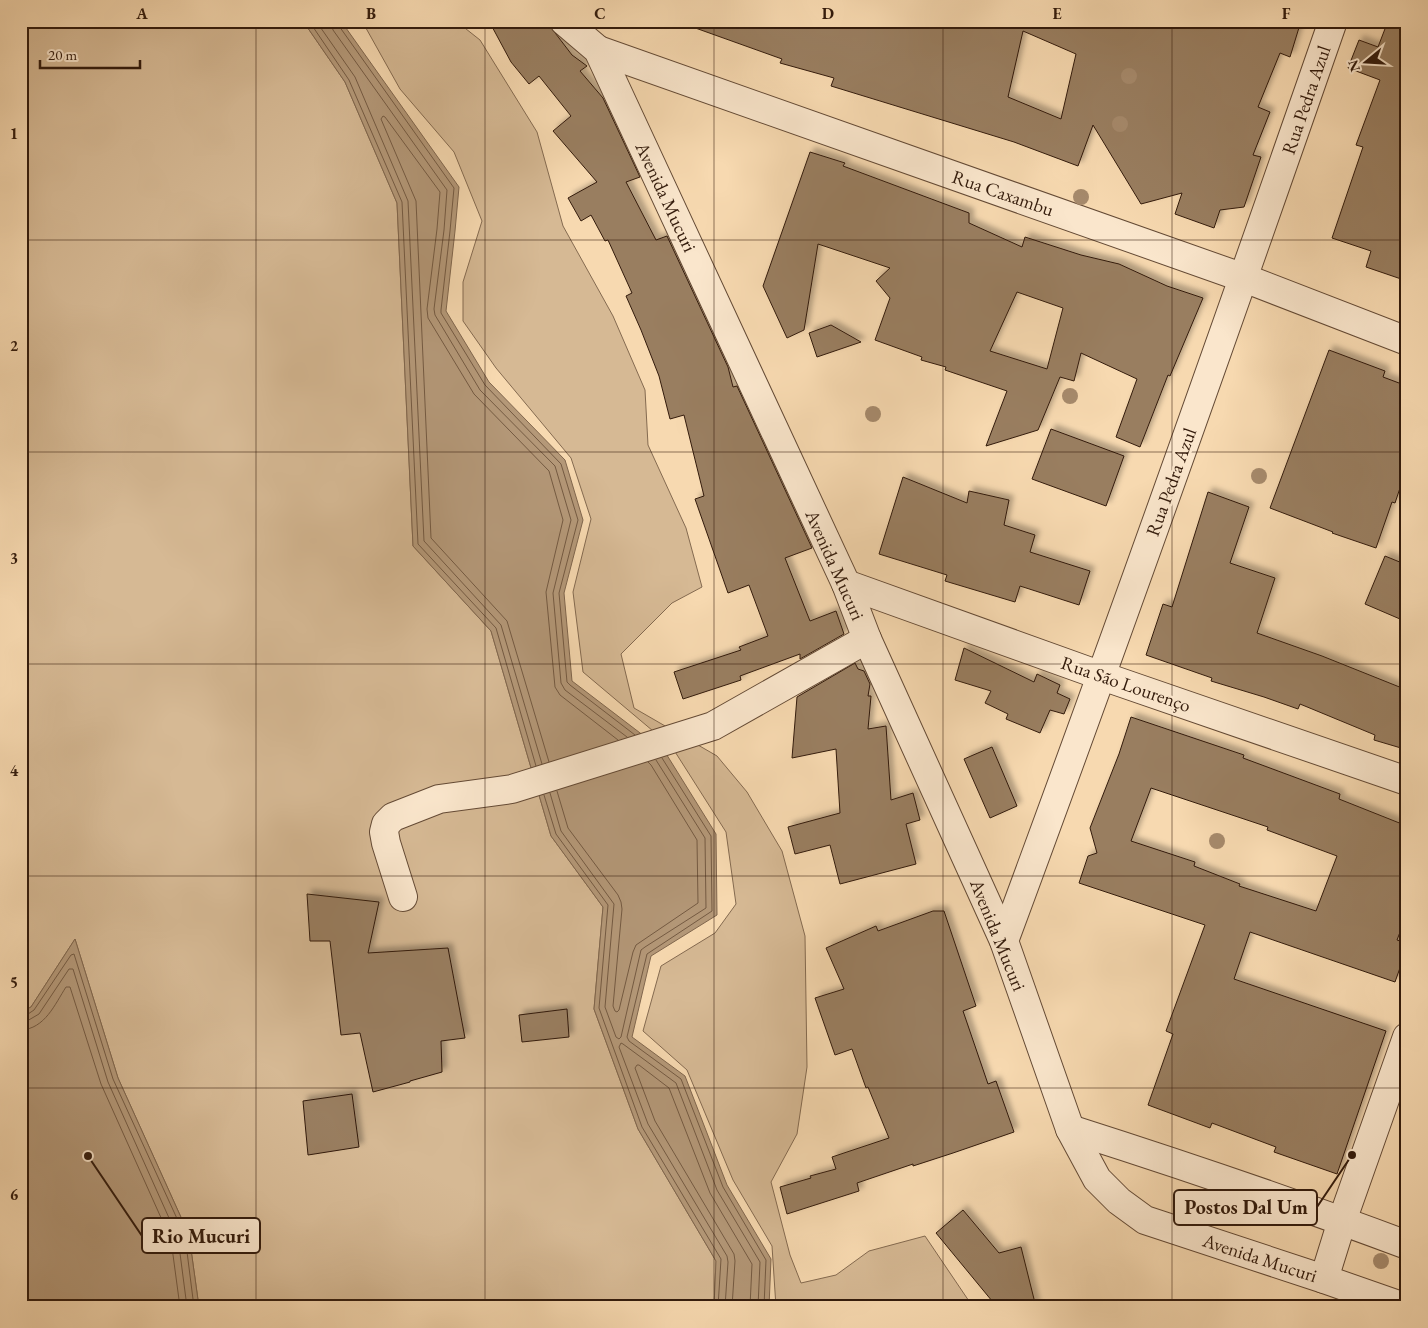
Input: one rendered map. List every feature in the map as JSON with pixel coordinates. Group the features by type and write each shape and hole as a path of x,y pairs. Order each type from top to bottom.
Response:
{"street":[{"name":"Avenida Mucuri","path":"564,21 598,50 846,584 867,639 1004,942 1070,1129 1097,1178 1119,1201 1145,1220 1404,1307"},
{"name":"Rua Pedra Azul","path":"1004,942 1102,676 1334,21"},
{"name":"Rua Caxambu","path":"598,50 1244,278 1407,341"},
{"name":"Rua São Lourenço","path":"846,584 1102,676 1407,781"},
{"path":"403,897 384,832 386,824 394,817 439,799 512,789 713,726 867,639"},
{"path":"1324,1279 1342,1220 1407,1036"},
{"path":"1070,1129 1159,1157 1342,1220 1407,1245"}],"shaded area":[{"path":"21,21 303,21 345,82 397,203 413,546 491,631 551,836 603,907 594,1009 638,1129 716,1261 714,1307 199,1307 189,1235 118,1078 75,939 31,1007 21,1012"},
{"path":"362,21 456,21 480,40 537,132 563,226 613,316 645,390 648,445 686,528 702,587 672,603 621,654 634,708 717,756 747,792 782,851 805,936 807,1067 797,1134 771,1182 790,1255 801,1283 836,1275 869,1251 925,1236 973,1307 776,1307 772,1246 733,1180 687,1070 643,1031 661,966 715,933 736,904 726,832 672,747 583,672 573,592 591,519 571,458 496,368 463,321 463,282 482,221 454,152 400,89"}],"water":[{"path":"303,21 341,21 459,187 446,311 489,382 565,460 583,520 564,593 572,681 665,752 716,834 717,915 651,956 632,1037 685,1076 727,1185 771,1259 769,1307 714,1307 716,1261 638,1129 594,1009 603,907 551,836 491,631 413,546 397,203 345,82"},
{"path":"75,939 118,1078 189,1235 199,1307 21,1307 21,1012 31,1007"}],"building":[{"path":"489,21 546,21 572,55 587,66 580,71 603,98 640,177 626,182 656,240 667,236 728,367 733,387 737,386 812,548 785,558 810,621 836,611 844,634 800,659 800,654 740,676 741,680 683,699 674,672 741,650 739,647 768,636 749,585 728,593 695,499 704,496 684,415 670,419 659,376 626,296 632,293 608,240 605,241 591,215 581,221 568,198 597,182 553,131 571,116 539,76 529,84 511,62"},
{"path":"687,21 1301,21 1290,57 1280,53 1258,107 1270,112 1253,155 1261,157 1244,207 1220,210 1214,228 1175,214 1182,193 1141,204 1093,125 1078,166 1014,142 831,86 834,78 780,63 782,59 687,25","holes":["1023,31 1076,54 1061,119 1008,97"]},
{"path":"1388,21 1407,21 1407,281 1366,267 1371,251 1332,238 1363,147 1356,145 1380,80 1348,68 1359,40 1378,47"},
{"path":"810,152 845,163 843,166 969,213 969,223 1022,247 1025,237 1081,255 1119,264 1167,286 1203,298 1170,376 1168,375 1140,447 1116,437 1137,379 1081,353 1074,381 1060,377 1038,430 986,446 1007,391 945,370 946,367 921,360 922,357 875,340 890,298 876,281 890,268 818,244 804,330 787,338 763,286","holes":["1017,292 1063,308 1047,369 990,351"]},
{"path":"831,325 861,342 817,357 809,333"},
{"path":"1329,350 1385,371 1383,377 1407,386 1407,467 1395,503 1392,502 1376,548 1332,533 1270,508"},
{"path":"1051,429 1124,456 1106,506 1032,479"},
{"path":"903,477 967,503 969,491 1009,500 1004,525 1035,535 1030,552 1090,571 1079,605 1020,586 1015,602 945,581 947,575 879,554"},
{"path":"1208,492 1249,507 1230,563 1275,578 1257,633 1322,656 1407,690 1407,729 1401,748 1374,740 1375,735 1300,704 1298,709 1211,681 1212,678 1146,655 1163,604 1172,607"},
{"path":"1385,556 1407,565 1407,622 1365,604"},
{"path":"964,648 1034,682 1037,674 1060,685 1057,693 1070,699 1064,714 1050,710 1040,733 1006,719 1008,714 985,703 991,691 955,680"},
{"path":"855,663 858,669 864,671 870,684 868,696 871,696 868,729 886,726 891,800 913,793 920,820 906,824 916,864 840,884 830,845 795,854 788,827 840,813 836,749 792,758 797,697"},
{"path":"1131,717 1244,755 1243,758 1340,794 1339,799 1407,826 1407,914 1397,940 1407,943 1407,948 1395,982 1250,932 1234,979 1386,1031 1337,1174 1274,1152 1276,1147 1212,1123 1210,1128 1148,1105 1173,1034 1166,1031 1205,925 1079,883 1088,856 1097,853 1090,828 1119,754","holes":["1151,788 1268,827 1267,830 1337,856 1316,911 1239,886 1240,884 1194,866 1195,862 1131,841"]},
{"path":"992,747 1017,806 990,818 964,759"},
{"path":"307,894 379,902 368,953 448,948 465,1038 441,1041 442,1072 373,1092 360,1033 341,1035 330,941 310,941"},
{"path":"933,911 944,911 976,1006 963,1011 988,1084 996,1081 1014,1132 857,1183 859,1191 787,1214 780,1187 836,1169 832,1157 889,1138 868,1087 866,1088 852,1049 835,1055 815,998 844,989 826,948 876,926 878,931"},
{"path":"567,1009 569,1037 522,1042 519,1015"},
{"path":"352,1094 359,1147 308,1155 303,1101"},
{"path":"963,1210 999,1253 1021,1247 1036,1307 997,1307 936,1233"}],"place":[{"name":"Postos Dal Um","path":"1352,1155"},
{"name":"Rio Mucuri","path":"88,1156"}]}
